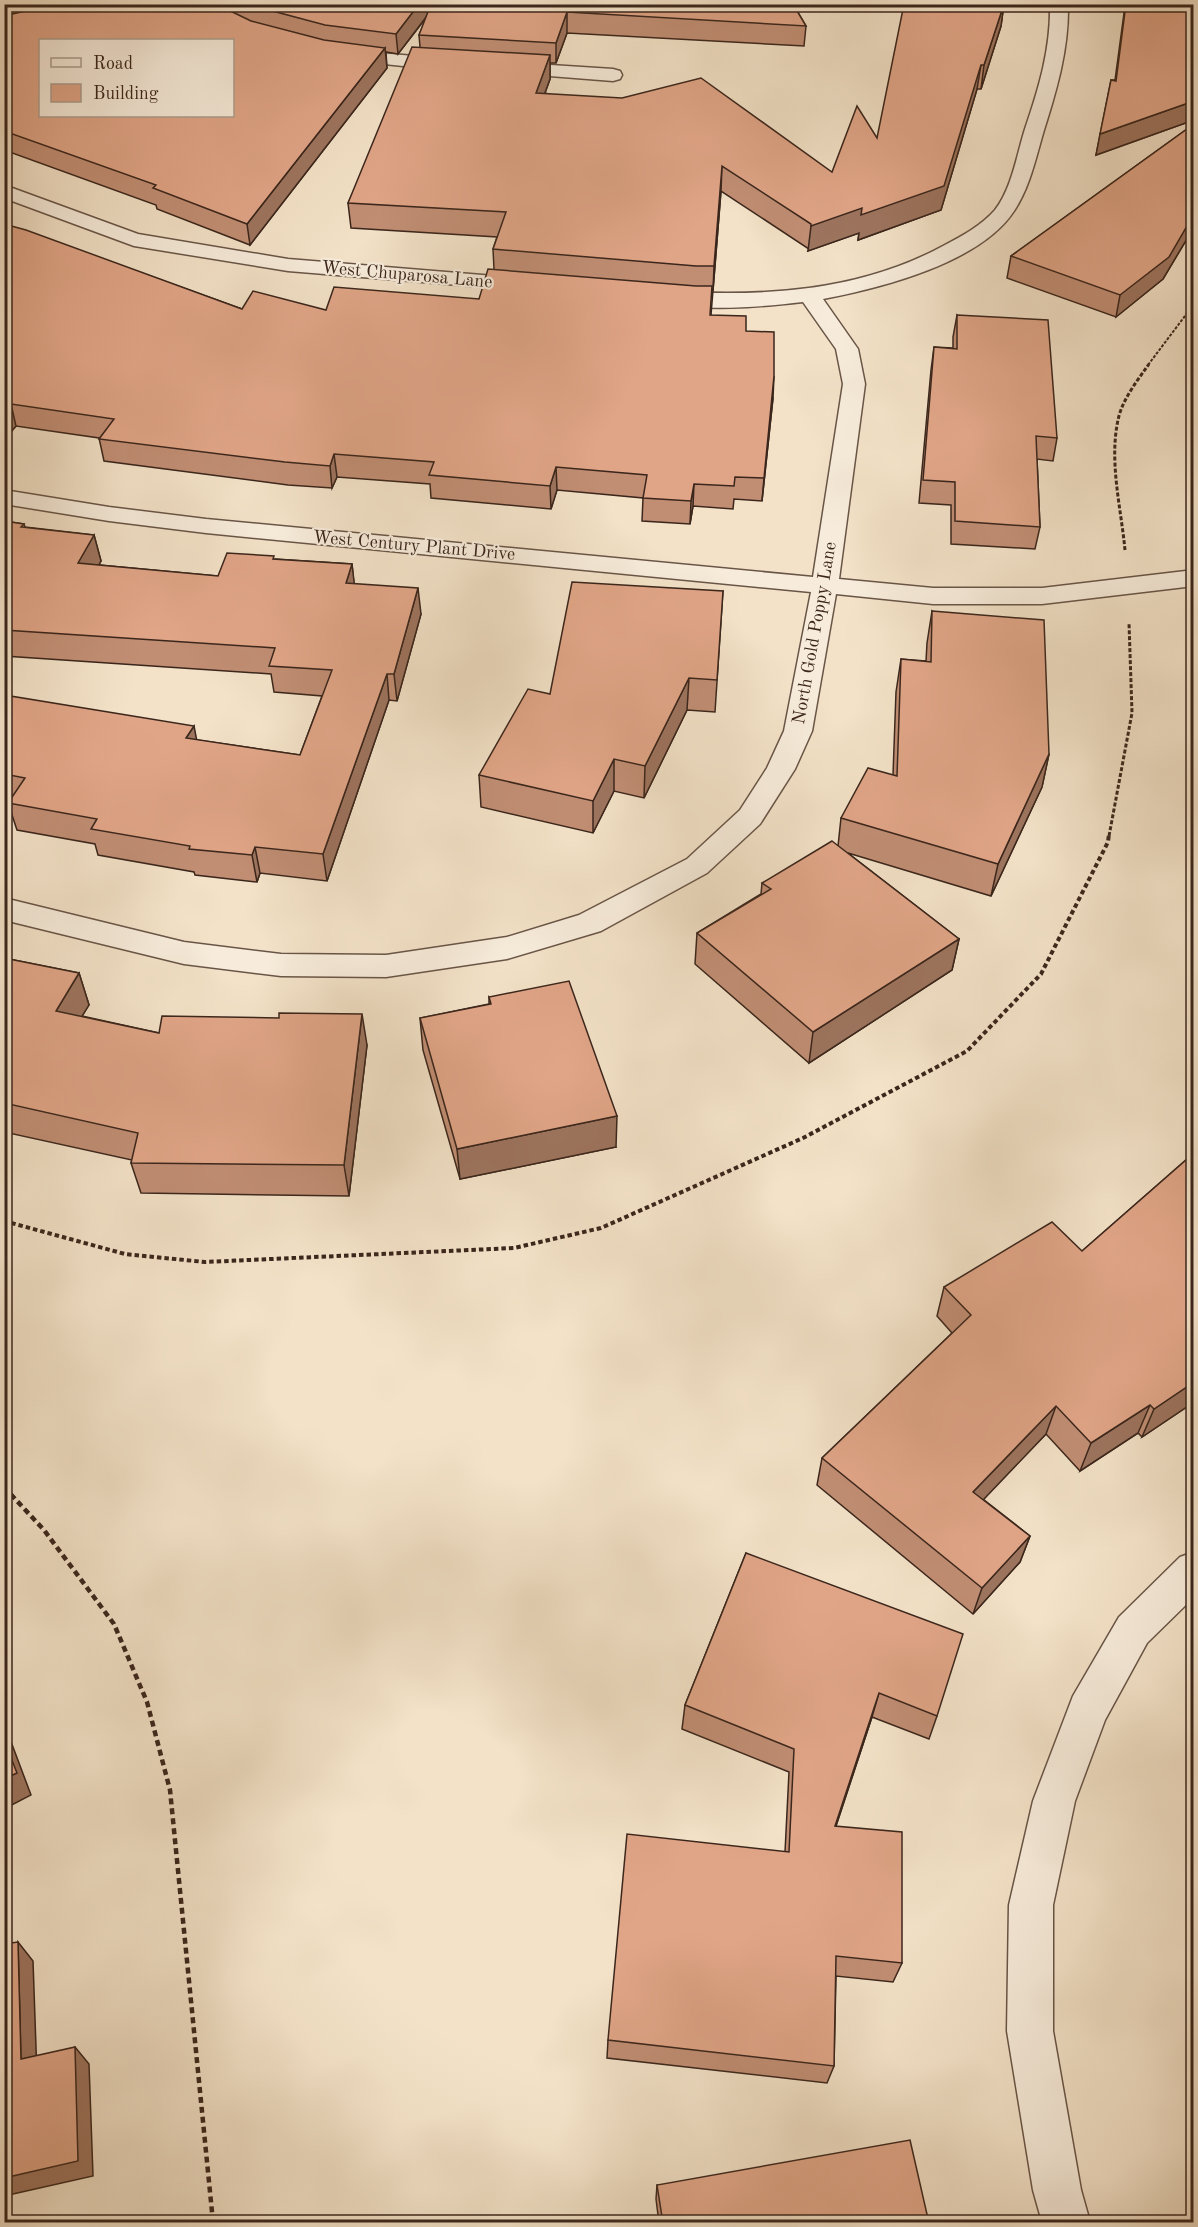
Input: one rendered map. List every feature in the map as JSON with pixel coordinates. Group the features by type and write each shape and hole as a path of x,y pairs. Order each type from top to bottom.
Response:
{"street":[{"path":"649,296 695,300 755,300 809,295 890,278 942,258 989,228 1007,208 1041,112 1059,36 1059,4"},
{"path":"327,51 394,61 463,66"},
{"path":"486,67 614,75"},
{"name":"West Chuparosa Lane","path":"4,191 134,240 288,265 546,287"},
{"name":"North Gold Poppy Lane","path":"4,909 184,954 281,965 386,966 507,948 590,923 697,866 750,817 781,769 798,731 825,585 854,384 847,349 809,295"},
{"name":"West Century Plant Drive","path":"4,497 109,514 206,526 955,596 1042,596 1194,578"},
{"path":"1066,2223 1057,2190 1030,2031 1031,1905 1054,1801 1088,1710 1133,1630 1194,1570"}],"path":[{"path":"4,1221 125,1254 205,1262 514,1248 600,1228 802,1138 967,1051 1041,974 1108,842 1132,712 1128,586 1116,454 1118,418 1129,395 1194,304"},
{"path":"4,1487 44,1530 114,1624 147,1702 170,1790 213,2223"}],"building":[{"path":"55,4 216,4 251,21 324,40 385,48 247,224 153,188 156,185 4,131 4,16"},
{"path":"255,4 419,4 396,34 325,25 265,9"},
{"path":"431,4 793,4 806,26 567,12 556,43 419,35"},
{"path":"904,4 1004,4 984,65 981,65 944,186 861,215 862,208 811,226 722,166 714,266 493,249 506,212 348,203 412,47 550,55 536,93 622,98 701,78 832,172 857,106 877,138"},
{"path":"1126,4 1194,4 1194,101 1100,134 1111,80 1116,81"},
{"path":"1194,124 1194,214 1169,257 1120,295 1011,256"},
{"path":"4,224 242,309 253,291 326,310 334,287 479,299 488,269 712,286 710,315 746,316 746,331 774,332 774,376 764,478 735,477 734,486 694,484 691,501 643,498 647,475 556,467 550,486 429,475 434,462 334,454 330,466 285,462 99,439 114,419 11,404 4,411"},
{"path":"957,315 1048,320 1057,438 1036,436 1040,527 955,521 955,482 923,480 934,347 957,349"},
{"path":"4,521 24,524 21,527 94,535 78,563 218,576 227,553 274,556 273,559 352,564 346,583 418,588 394,674 387,674 323,854 255,847 252,855 189,849 190,846 91,829 97,819 8,803 25,778 4,774 4,695 194,726 186,738 300,755 332,670 269,666 275,648 4,630"},
{"path":"572,582 723,591 717,680 689,678 645,766 614,759 593,801 479,775 528,689 550,694"},
{"path":"932,611 1044,620 1049,754 998,864 841,818 868,768 897,776 901,659 931,662"},
{"path":"832,841 959,939 813,1032 697,933 771,889 762,883"},
{"path":"4,958 79,973 56,1011 159,1033 162,1016 279,1018 279,1013 362,1014 344,1165 131,1163 138,1133 4,1103"},
{"path":"569,981 617,1116 457,1149 420,1018 491,1004 489,997"},
{"path":"1194,1153 1194,1382 1154,1409 1150,1405 1091,1443 1056,1406 973,1492 1030,1536 982,1588 822,1458 971,1315 944,1287 1052,1222 1082,1251"},
{"path":"746,1553 963,1634 937,1716 879,1693 835,1826 902,1832 902,1963 836,1956 834,2066 608,2040 627,1834 789,1852 794,1749 685,1705"},
{"path":"4,1740 17,1773 4,1779"},
{"path":"18,1942 21,2059 75,2047 78,2161 4,2178 4,1944"},
{"path":"910,2140 929,2223 663,2223 657,2185"}]}
